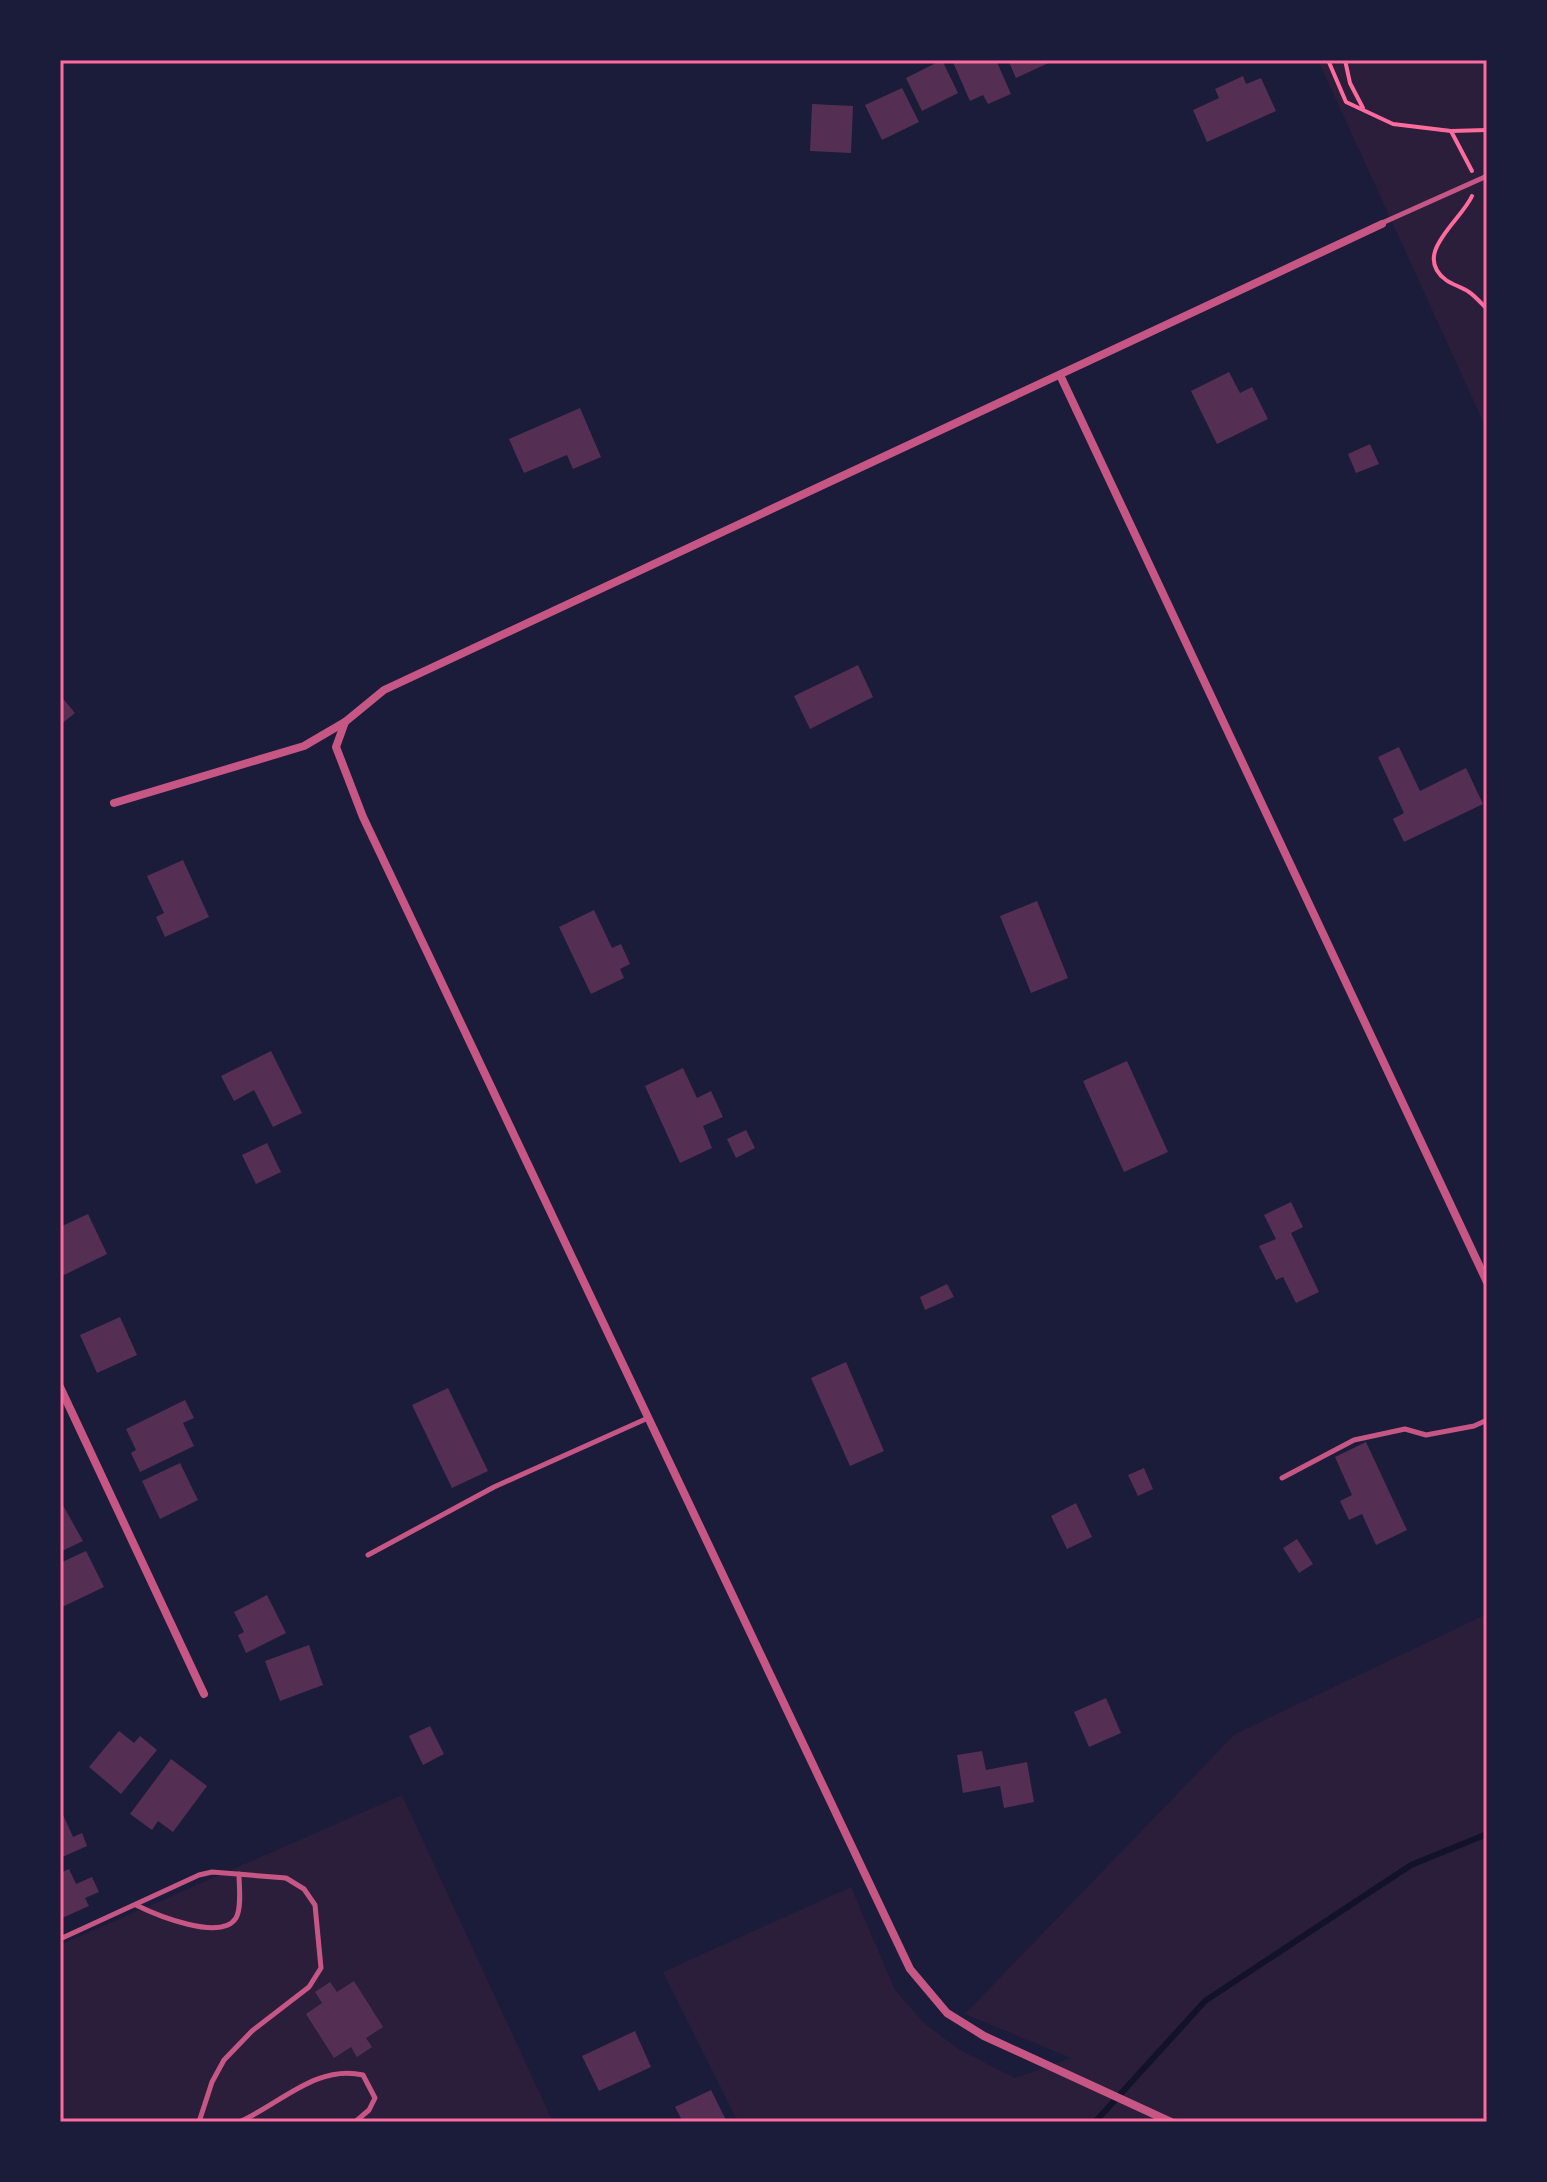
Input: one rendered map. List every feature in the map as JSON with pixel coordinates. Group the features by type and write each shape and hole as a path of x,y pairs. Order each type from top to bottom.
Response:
{"street":[{"path":"114,803 304,746 345,722 384,690 1382,224"},
{"path":"1060,375 1487,1282"},
{"path":"345,722 336,747 363,817 910,1969 947,2013 984,2036 1171,2122"},
{"path":"60,1387 204,1694"}],"lane":[{"path":"1382,224 1487,176"},
{"path":"368,1555 494,1487 649,1418"},
{"path":"1282,1478 1354,1440 1405,1429 1426,1435 1474,1426 1487,1420"},
{"path":"60,1939 199,1875 212,1872 286,1878 304,1889 315,1905 321,1968 309,1987 252,2031 224,2060 212,2082 199,2122"},
{"path":"135,1905 158,1917 183,1923 214,1929 231,1925 238,1915 239,1874"},
{"path":"239,2122 314,2079 347,2071 363,2075 375,2098 369,2110 355,2122"}],"path":[{"path":"1328,60 1346,102 1393,124 1451,131 1487,130"},
{"path":"1345,60 1350,83 1364,110"},
{"path":"1451,131 1472,170 1472,198 1435,244 1433,261 1444,279 1470,292 1487,309"}],"shaded area":[{"path":"1318,60 1487,60 1487,430"},
{"path":"1487,1614 1487,2122 738,2122 663,1972 851,1887 895,1990 924,2023 960,2050 1015,2078 1071,2058 965,2014 1235,1734"},
{"path":"402,1795 553,2122 60,2122 60,1945"}],"building":[{"path":"942,60 958,93 922,111 906,78"},
{"path":"952,60 996,60 1011,94 988,104 983,95 970,101"},
{"path":"1008,60 1055,60 1016,78"},
{"path":"1243,76 1246,84 1261,78 1276,111 1207,142 1193,110 1219,98 1215,89"},
{"path":"902,88 919,122 882,140 865,105"},
{"path":"812,104 853,106 851,153 810,151"},
{"path":"1229,372 1240,393 1252,387 1268,419 1217,444 1191,391"},
{"path":"580,408 601,457 573,469 567,455 524,473 509,439"},
{"path":"1370,444 1379,464 1356,473 1348,454"},
{"path":"858,665 873,697 810,729 794,696"},
{"path":"60,695 75,713 60,725"},
{"path":"1399,747 1420,791 1466,768 1483,804 1404,842 1393,819 1404,813 1378,757"},
{"path":"183,860 209,917 165,937 156,917 164,913 147,876"},
{"path":"1037,901 1068,978 1031,993 1000,916"},
{"path":"594,910 612,948 621,944 630,964 620,969 624,978 591,994 559,927"},
{"path":"271,1051 302,1113 273,1127 254,1090 234,1101 221,1076"},
{"path":"1127,1061 1168,1152 1124,1172 1083,1081"},
{"path":"683,1068 697,1098 711,1091 723,1117 703,1126 712,1148 680,1163 645,1086"},
{"path":"746,1130 755,1148 736,1158 727,1139"},
{"path":"267,1143 281,1172 256,1184 242,1155"},
{"path":"1291,1202 1303,1227 1291,1233 1319,1292 1296,1303 1283,1277 1276,1280 1259,1246 1276,1239 1264,1215"},
{"path":"88,1214 107,1254 60,1277 60,1227"},
{"path":"947,1284 954,1297 925,1310 920,1297"},
{"path":"120,1317 137,1355 97,1373 80,1335"},
{"path":"846,1362 884,1451 850,1466 811,1378"},
{"path":"448,1388 488,1471 452,1488 412,1405"},
{"path":"185,1400 194,1418 183,1423 194,1446 140,1472 131,1453 136,1450 126,1429"},
{"path":"1366,1442 1407,1530 1376,1545 1362,1514 1349,1520 1340,1501 1352,1495 1335,1457"},
{"path":"180,1463 198,1500 160,1519 142,1481"},
{"path":"1144,1468 1153,1489 1138,1496 1128,1475"},
{"path":"60,1500 83,1541 60,1552"},
{"path":"1076,1503 1092,1537 1067,1549 1051,1516"},
{"path":"1297,1539 1313,1564 1299,1573 1283,1548"},
{"path":"86,1551 104,1587 60,1608 60,1563"},
{"path":"267,1595 286,1633 246,1653 238,1635 244,1632 234,1612"},
{"path":"309,1645 323,1685 280,1701 265,1661"},
{"path":"1106,1698 1121,1733 1089,1747 1074,1712"},
{"path":"430,1726 444,1754 423,1765 409,1736"},
{"path":"119,1731 134,1743 140,1736 157,1750 121,1794 89,1767"},
{"path":"982,1751 986,1770 1027,1762 1034,1802 1004,1808 1000,1786 963,1793 957,1755"},
{"path":"171,1759 207,1786 173,1832 158,1821 152,1830 130,1814"},
{"path":"60,1808 73,1837 82,1833 87,1846 60,1858"},
{"path":"69,1869 76,1884 92,1877 99,1892 85,1898 89,1906 60,1919 60,1873"},
{"path":"354,1981 383,2027 366,2038 372,2047 357,2057 351,2047 334,2058 306,2014 322,2003 315,1992 330,1982 337,1992"},
{"path":"635,2031 651,2067 599,2091 582,2056"},
{"path":"711,2090 727,2122 683,2122 675,2107"}],"waterway":[{"path":"1095,2122 1205,2001 1411,1865 1487,1834"}]}
